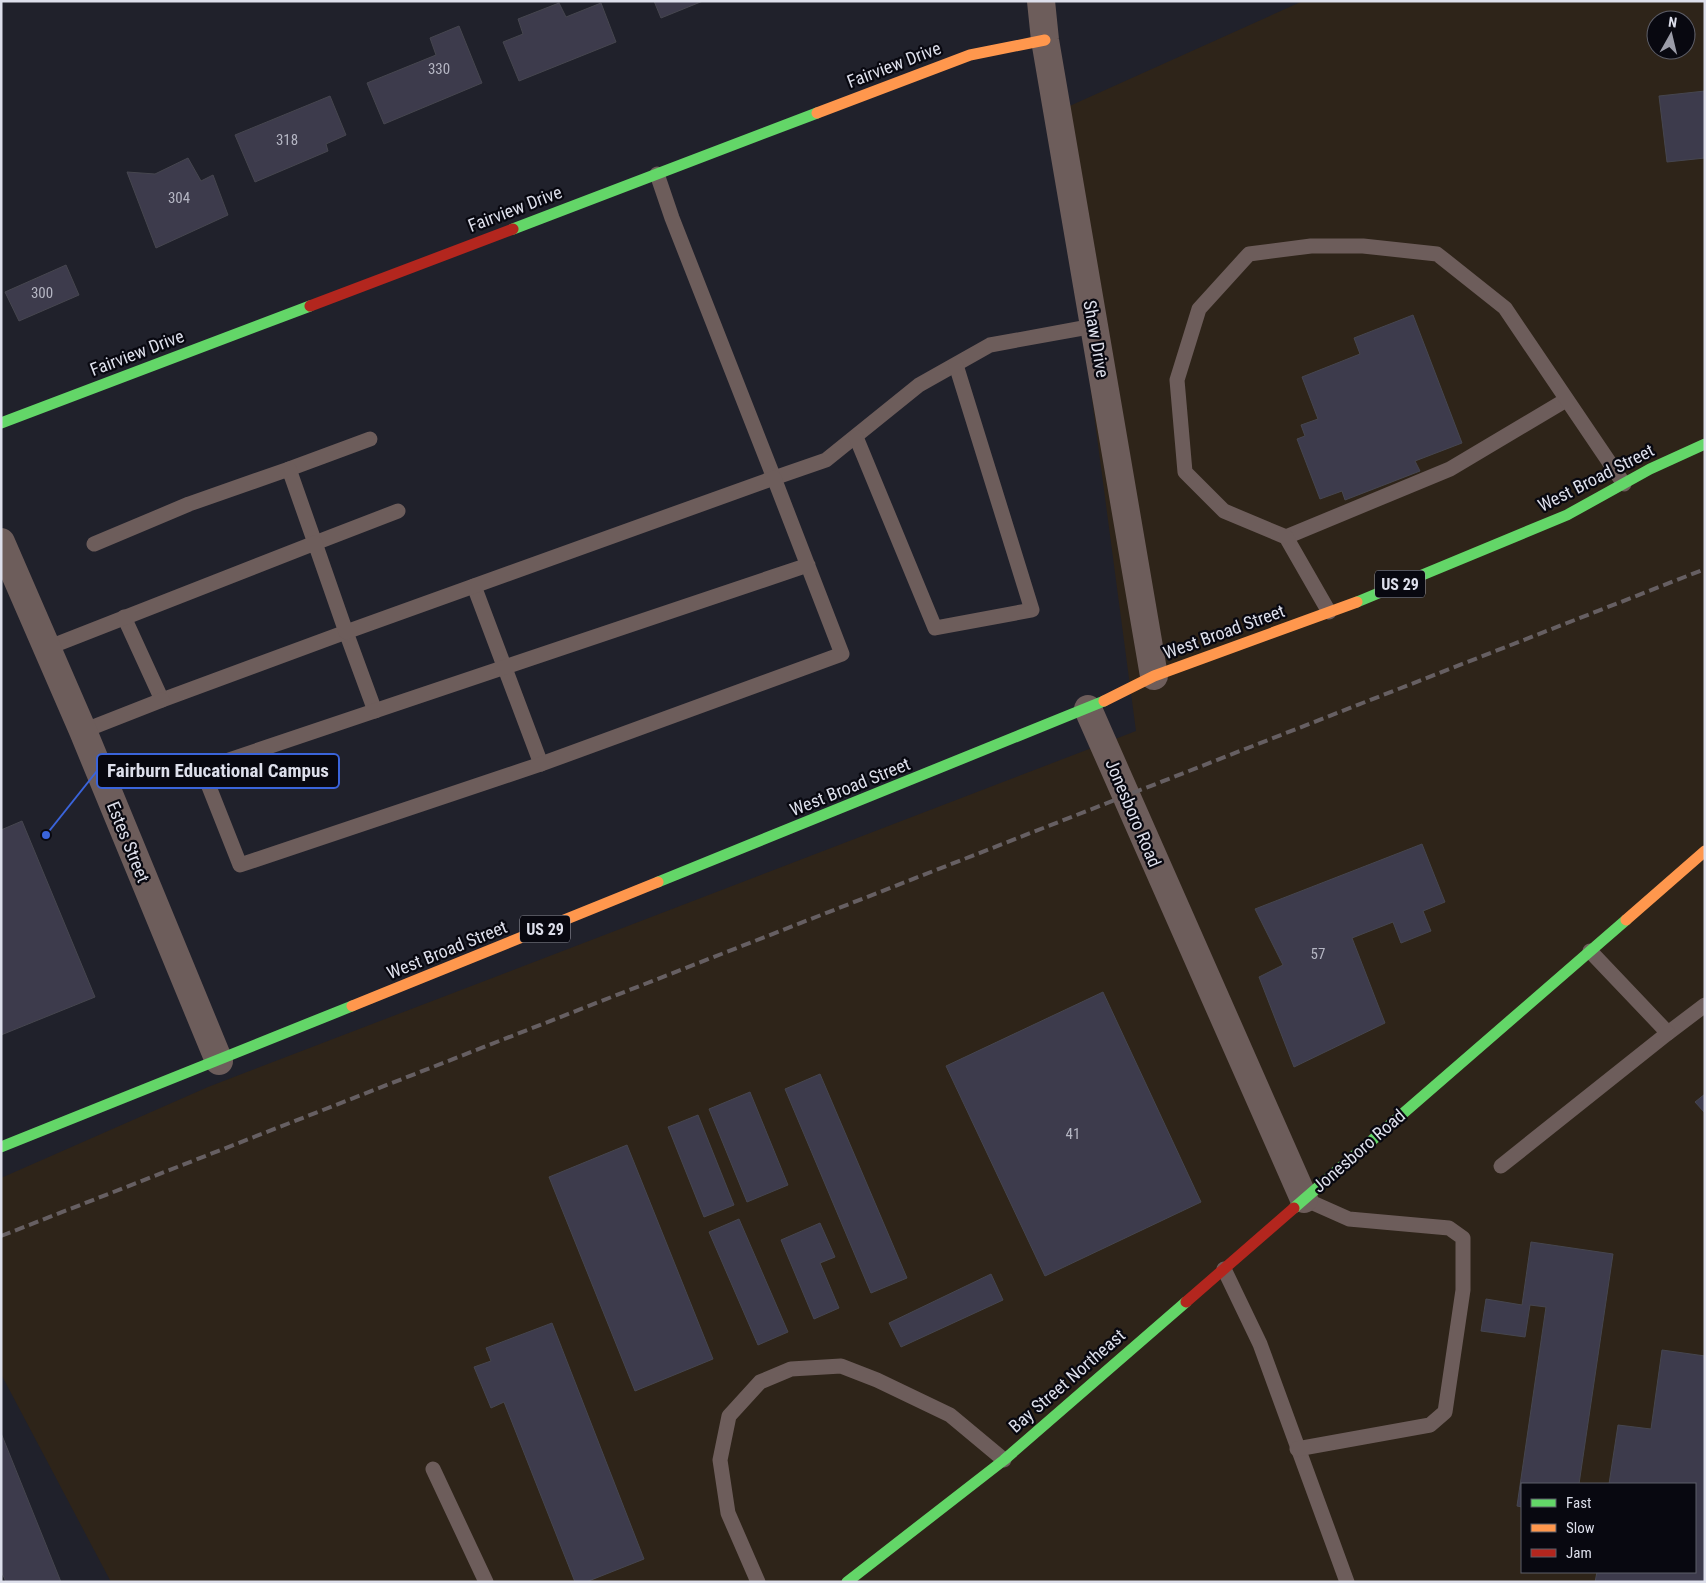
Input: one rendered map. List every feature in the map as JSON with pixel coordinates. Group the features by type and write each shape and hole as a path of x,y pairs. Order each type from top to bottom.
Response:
{"street":[{"name":"Shaw Drive","path":"1041,1 1045,40 1154,676"},
{"name":"Fairview Drive","path":"1,423 970,55 1045,40"},
{"name":"West Broad Street","path":"1,1147 219,1061 1088,709 1154,676 1329,612 1567,515 1705,444"},
{"name":"Estes Street","path":"1,542 83,731 219,1061"},
{"name":"Jonesboro Road","path":"1088,709 1304,1199 1705,851"},
{"name":"Bay Street Northeast","path":"847,1582 1004,1460 1304,1199"}],"lane":[{"path":"657,174 672,218 808,565 842,654 541,764 240,865 202,769 808,565"},
{"path":"1329,612 1286,537 1224,511 1185,472 1178,380 1199,309 1249,254 1311,246 1363,246 1437,254 1505,308 1624,484"},
{"path":"83,731 346,632 826,460 919,385 990,345 1094,326"},
{"path":"856,437 935,628 1032,610 956,365"},
{"path":"1286,537 1450,469 1566,400"},
{"path":"94,544 189,504 370,439"},
{"path":"289,469 375,711"},
{"path":"48,648 398,511"},
{"path":"474,586 541,764"},
{"path":"124,618 162,700"},
{"path":"1590,951 1668,1033"},
{"path":"1501,1166 1705,1005"},
{"path":"1297,1449 1430,1425 1445,1412 1463,1290 1462,1238 1449,1228 1349,1219 1304,1199"},
{"path":"1224,1269 1260,1344 1347,1582"},
{"path":"758,1582 728,1513 720,1460 729,1416 760,1382 791,1369 841,1366 877,1380 950,1415 1004,1460"},
{"path":"433,1469 486,1582"}],"shaded area":[{"path":"1303,1 1705,1 1705,1582 111,1582 1,1374 1,1178 208,1087 1136,731 1054,113"}],"building":[{"path":"654,1 703,1 661,18"},
{"path":"559,3 566,17 601,3 616,42 519,81 503,42 523,34 518,19"},
{"path":"459,26 482,83 384,124 367,83 436,55 430,38"},
{"path":"1705,91 1705,158 1667,162 1659,96"},
{"path":"330,96 346,135 326,144 328,151 255,182 235,135"},
{"path":"188,158 201,181 213,175 228,215 156,248 127,172 155,174"},
{"path":"66,265 79,295 19,321 5,292"},
{"path":"1413,315 1462,443 1415,461 1420,471 1345,500 1342,491 1320,499 1297,439 1305,436 1301,425 1318,419 1302,377 1360,354 1354,338"},
{"path":"22,821 95,997 1,1035 1,830"},
{"path":"1422,844 1445,902 1423,911 1431,931 1401,943 1393,922 1352,938 1385,1023 1294,1067 1259,977 1283,965 1255,909"},
{"path":"1103,992 1201,1202 1045,1276 946,1066"},
{"path":"820,1074 907,1278 871,1293 785,1089"},
{"path":"750,1092 788,1185 747,1202 709,1109"},
{"path":"1705,1094 1705,1113 1695,1102"},
{"path":"698,1115 734,1205 704,1217 668,1127"},
{"path":"627,1145 713,1359 635,1391 549,1177"},
{"path":"739,1219 788,1332 758,1345 709,1232"},
{"path":"820,1223 835,1257 820,1263 839,1308 814,1319 781,1240"},
{"path":"1531,1242 1613,1254 1579,1483 1521,1483 1521,1507 1517,1506 1546,1307 1530,1305 1525,1337 1481,1331 1486,1299 1522,1305"},
{"path":"991,1274 1003,1300 901,1347 889,1323"},
{"path":"552,1323 644,1559 586,1582 575,1582 504,1402 491,1408 474,1367 491,1361 486,1348"},
{"path":"1662,1350 1705,1356 1705,1582 1595,1582 1597,1573 1696,1573 1696,1483 1609,1483 1618,1425 1651,1429"},
{"path":"1,1433 61,1582 6,1582 1,1571"}],"railway":[{"path":"1,1236 1705,569"}],"traffic: fast":[{"path":"513,229 817,113"},
{"path":"1,423 310,306"},
{"path":"1357,602 1567,515 1650,469 1705,444"},
{"path":"658,882 1104,701"},
{"path":"1294,1208 1626,920"},
{"path":"1,1147 352,1006"},
{"path":"847,1582 1004,1460 1186,1302"}],"traffic: slow":[{"path":"817,113 970,55 1045,40"},
{"path":"1104,701 1154,676 1357,602"},
{"path":"1626,920 1705,851"},
{"path":"352,1006 658,882"}],"traffic: jam":[{"path":"310,306 513,229"},
{"path":"1186,1302 1294,1208"}],"place":[{"name":"Fairburn Educational Campus","path":"46,835"}]}
